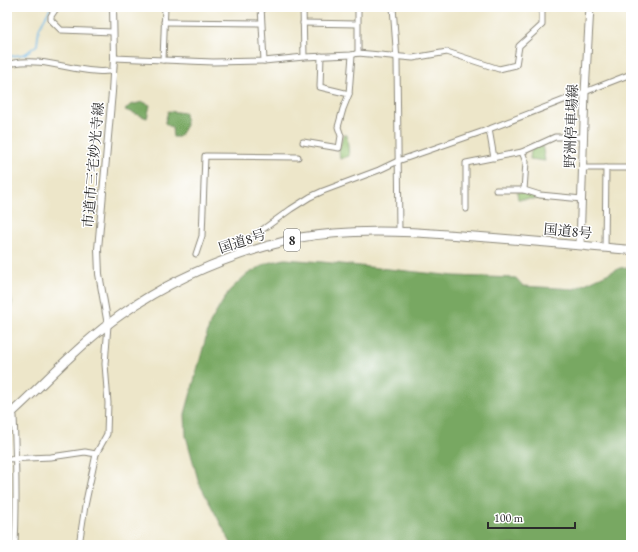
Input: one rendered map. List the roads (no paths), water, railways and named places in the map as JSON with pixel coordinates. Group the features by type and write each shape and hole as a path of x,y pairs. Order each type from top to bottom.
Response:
{"highway":[{"name":"国道8号","path":"9,415 108,325 170,284 237,255 295,239 340,233 399,231 631,250"}],"main road":[{"name":"野洲停車場線","path":"580,245 585,92 590,7"}],"street":[{"path":"57,7 51,16 51,20 61,30 113,32"},
{"name":"市道市三宅妙光寺線","path":"108,325 99,274 98,249 114,58 113,7"},
{"path":"164,60 165,7"},
{"path":"261,7 264,61"},
{"path":"302,7 304,57"},
{"path":"358,7 358,53"},
{"path":"393,7 396,56 399,231"},
{"path":"114,58 213,62 264,61 304,57 352,55 358,53 413,58 447,52 499,69 516,64 518,46 542,24 542,7"},
{"path":"164,22 261,23"},
{"path":"303,23 357,24"},
{"path":"303,142 339,148 341,136 338,127 341,113 349,94 352,55"},
{"path":"321,56 320,87 349,94"},
{"path":"14,63 37,61 93,71 112,71"},
{"path":"237,255 242,245 310,197 323,191 379,170 398,161 489,129 631,74"},
{"path":"489,129 494,158"},
{"path":"466,209 466,164 522,152 555,137 584,137"},
{"path":"522,152 526,162 524,190"},
{"path":"196,254 202,236 206,156 298,157"},
{"path":"583,168 631,168"},
{"path":"605,248 606,168"},
{"path":"496,190 524,190 540,195 582,199"},
{"path":"79,545 85,506 96,454 107,434 108,403 105,364 108,325"},
{"path":"9,415 14,416 16,459 17,511 15,545"},
{"path":"7,459 51,457 85,452 96,454"}],"waterway":[{"path":"7,57 25,54 37,45 39,28 51,7"}]}
